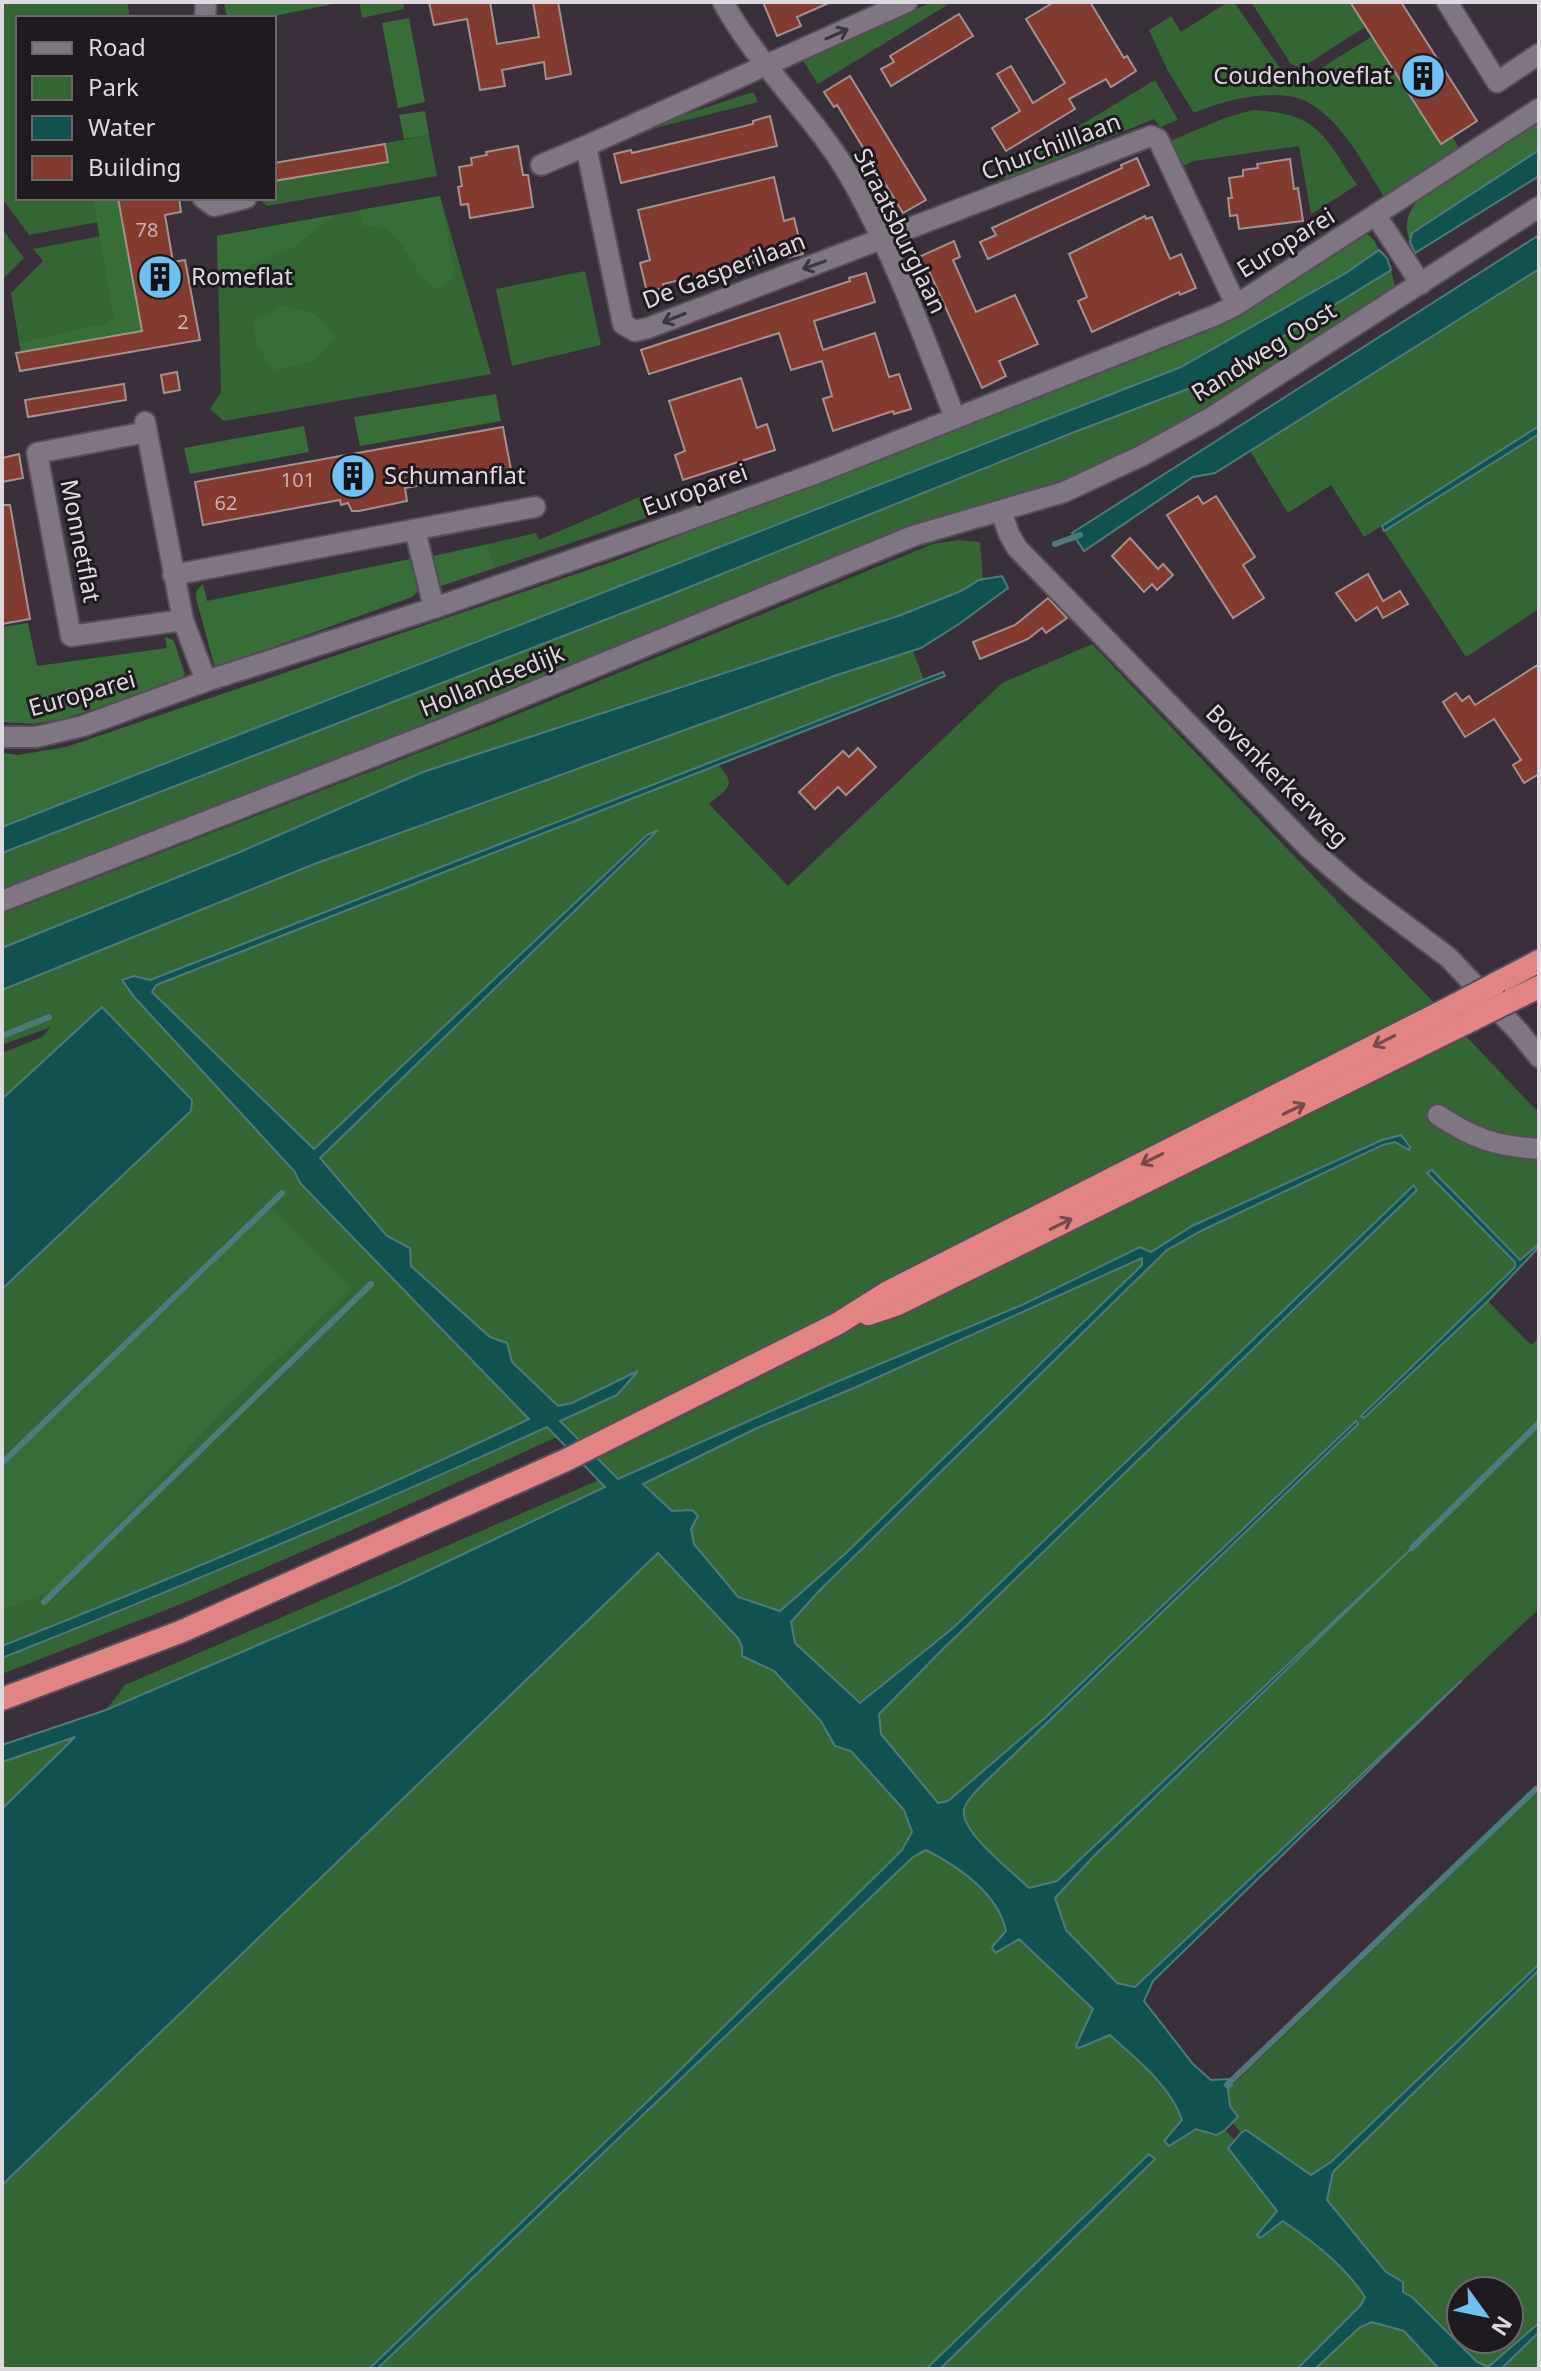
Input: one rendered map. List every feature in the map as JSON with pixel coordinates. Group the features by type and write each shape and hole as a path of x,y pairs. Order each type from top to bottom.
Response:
{"highway":[{"path":"2,1699 180,1632 564,1461 837,1324 888,1292 1502,993 1539,961"},
{"path":"1502,993 1539,987"}],"street":[{"name":"Straatsburglaan","path":"723,2 745,39 807,112 847,172 881,241 955,418"},
{"path":"541,165 907,2"},
{"path":"1447,2 1497,82 1539,54"},
{"name":"Europarei","path":"2,737 36,737 83,726 206,681 434,608 778,488 1081,370 1236,305 1377,217 1539,109"},
{"name":"Churchilllaan","path":"881,241 1151,136 1158,139 1236,305"},
{"name":"De Gasperilaan","path":"586,146 620,317 623,324 635,331 881,241"},
{"path":"206,200 214,206 238,200"},
{"name":"Randweg Oost","path":"1001,511 1064,492 1143,455 1212,417 1539,207"},
{"path":"1377,217 1421,284"},
{"name":"Monnetflat","path":"183,620 71,636 37,453 146,427 183,620 206,681"},
{"path":"173,575 535,507"},
{"name":"Hollandsedijk","path":"2,901 448,727 913,536 1001,511"},
{"name":"Bovenkerkerweg","path":"1001,511 1017,548 1309,848 1357,889 1445,954 1539,1057"},
{"path":"415,530 434,608"},
{"path":"1438,1115 1465,1133 1504,1146 1539,1149"}],"green space":[{"path":"2,2 127,2 130,16 16,16 16,200 93,200 98,222 29,235 2,198"},
{"path":"224,2 343,2 274,16 227,16"},
{"path":"359,2 403,2 404,9 362,18"},
{"path":"932,2 952,2 818,84 803,61"},
{"path":"1228,2 1234,2 1284,74 1301,81 1371,37 1440,144 1452,137 1461,151 1386,200 1336,125 1301,99 1254,96 1194,113 1168,71 1149,30 1171,16 1181,32"},
{"path":"1251,2 1349,2 1365,27 1301,68 1291,64"},
{"path":"409,18 425,102 398,108 382,23"},
{"path":"1155,80 1178,120 1160,127 1154,119 1005,180 1001,173"},
{"path":"753,92 758,102 651,129 650,126"},
{"path":"1252,110 1274,112 1305,122 1336,152 1357,185 1311,214 1299,146 1194,161 1181,167 1170,141"},
{"path":"425,111 429,135 404,139 399,115"},
{"path":"1539,120 1539,150 1412,233 1410,242 1408,218 1419,197"},
{"path":"429,135 437,176 267,206 261,200 276,200 276,181 389,162 386,143"},
{"path":"440,196 491,374 224,421 210,409 221,392 217,236"},
{"path":"440,196 454,269 452,279 437,290 421,277 403,246 386,228 362,225 360,210"},
{"path":"93,200 118,200 145,349 21,353 19,342 107,323 113,316"},
{"path":"334,215 293,248 248,267 242,284 229,288 218,281 217,236"},
{"path":"2,229 24,258 2,280"},
{"path":"1364,234 1372,237 1379,250 1346,273 1181,367 2,827 2,753 18,755 66,747 620,559 1018,400 1127,361 1240,313"},
{"path":"101,236 113,316 108,323 19,342 11,293 43,261 33,249"},
{"path":"1539,269 1539,426 1364,537 1331,485 1288,513 1250,451"},
{"path":"1391,270 1395,286 1168,433 1049,490 665,631 2,892 2,853 672,594 1214,379"},
{"path":"585,271 601,345 512,366 496,289"},
{"path":"283,306 315,314 336,336 315,361 278,370 271,368 256,344 254,320"},
{"path":"496,394 501,421 360,446 354,417"},
{"path":"304,426 309,452 190,474 184,448"},
{"path":"1539,434 1539,609 1466,657 1384,531"},
{"path":"644,495 649,517 495,568 488,544 536,533 539,540"},
{"path":"958,540 980,542 983,579 961,591 901,615 423,772 240,852 2,948 2,914 498,722 933,544"},
{"path":"488,544 495,568 435,588 429,557"},
{"path":"410,559 418,592 412,597 215,668 196,598 197,590 203,584 207,601"},
{"path":"28,623 37,666 167,648 165,636 174,641 185,674 179,682 63,719 33,724 2,722 2,627"},
{"path":"1092,644 1539,1113 1539,1244 1520,1261 1432,1170 1428,1173 1515,1262 1515,1267 1361,1416 1364,1418 1488,1301 1531,1345 1539,1338 1539,1609 1134,1987 1117,1983 1066,1930 1055,1898 1095,1855 1364,1594 1057,1881 1029,1888 1000,1863 970,1829 965,1819 965,1807 978,1789 1358,1423 1355,1422 1046,1717 947,1801 938,1803 881,1734 879,1713 1416,1190 1415,1186 953,1628 860,1704 795,1643 790,1622 1167,1250 1401,1136 1382,1140 1192,1226 1143,1257 1142,1265 845,1554 780,1611 739,1597 694,1544 691,1529 672,1511 618,1479 560,1421 617,1395 636,1373 572,1403 558,1406 512,1362 506,1343 490,1337 411,1266 410,1248 387,1236 319,1158 656,831 647,835 313,1149 151,992 155,985 718,765 729,783 725,791 709,804 788,886 1002,683"},
{"path":"913,651 924,680 150,980 134,976 123,980 135,998 295,1172 300,1183 530,1419 268,1537 2,1646 2,1610 222,1412 351,1288 266,1204 2,1459 2,1289 191,1112 192,1100 102,1007 2,1099 2,1053 42,1037 51,1027 2,1045 2,990 317,863 837,675"},
{"path":"267,1204 352,1288 222,1412 56,1589 2,1610 2,1459"},
{"path":"547,1427 557,1437 186,1602 2,1674 2,1658 276,1546"},
{"path":"599,1480 605,1487 398,1585 106,1710 125,1685"},
{"path":"658,1553 738,1638 742,1656 774,1670 821,1721 835,1746 851,1751 904,1810 912,1832 902,1850 676,2075 369,2369 2,2369 2,2185"},
{"path":"77,1736 2,1809 2,1762"},
{"path":"1539,1790 1539,1964 1331,2162 1310,2176 1247,2130 1241,2133 1233,2123 1238,2117 1230,2106 1228,2089"},
{"path":"926,1850 964,1873 995,1904 1007,1931 992,1947 995,1953 1018,1939 1093,2010 1079,2048 1110,2035 1161,2084 1182,2120 1164,2142 1170,2145 1196,2129 1216,2135 1225,2130 1234,2139 1228,2148 1277,2211 1258,2235 1260,2238 1283,2221 1328,2255 1357,2285 1365,2297 1361,2305 1297,2369 940,2369 1155,2160 1149,2154 926,2369 377,2369 913,1856"},
{"path":"1539,1970 1539,2369 1489,2369 1470,2355 1525,2355 1525,2275 1445,2275 1445,2330 1403,2292 1403,2282 1386,2272 1327,2200 1333,2172"},
{"path":"1372,2322 1404,2331 1439,2369 1315,2369 1360,2327"}],"water":[{"path":"1539,150 1539,176 1415,253 1410,242 1412,233"},
{"path":"1539,235 1539,269 1215,473 1193,477 1084,551 1072,533"},
{"path":"1379,250 1387,258 1391,270 1214,379 672,594 2,853 2,827 1181,367 1346,273"},
{"path":"1539,426 1539,434 1384,531 1382,526"},
{"path":"1002,576 1008,588 921,648 837,675 317,863 2,990 2,948 240,852 423,772 901,615 961,591 979,580"},
{"path":"943,672 945,676 156,985 152,992 314,1149 647,835 658,830 320,1158 387,1236 410,1248 411,1266 490,1337 507,1343 512,1362 558,1406 572,1403 638,1371 617,1395 560,1421 618,1479 834,1383 1022,1305 1140,1247 1151,1252 1192,1226 1382,1140 1401,1135 1409,1150 1395,1142 1383,1145 1167,1250 791,1622 795,1643 860,1703 953,1628 1414,1185 1417,1190 879,1714 881,1734 938,1803 948,1801 1046,1717 1356,1421 1358,1424 978,1789 964,1810 970,1829 979,1840 1029,1888 1057,1881 1412,1548 1095,1855 1055,1898 1066,1930 1117,1983 1135,1987 1462,1680 1153,1981 1144,2001 1193,2064 1211,2080 1231,2079 1232,2085 1228,2089 1230,2106 1238,2117 1225,2130 1216,2135 1196,2129 1169,2146 1164,2141 1182,2120 1161,2084 1110,2035 1079,2048 1076,2046 1093,2009 1019,1939 995,1953 992,1947 1006,1931 995,1905 964,1873 926,1850 913,1857 377,2369 369,2369 676,2074 902,1850 912,1832 904,1810 851,1751 835,1746 821,1721 774,1671 742,1656 738,1638 658,1553 2,2185 2,1809 75,1737 2,1762 2,1745 106,1710 398,1585 605,1487 547,1427 276,1546 2,1658 2,1646 267,1537 529,1419 300,1183 295,1172 122,980 134,976 150,980","holes":["1142,1258 1142,1265 845,1554 780,1611 738,1597 694,1544 691,1529 698,1516 692,1510 672,1511 643,1484 757,1428 854,1388"]},
{"path":"102,1007 192,1100 191,1111 2,1289 2,1099"},
{"path":"1432,1170 1520,1260 1539,1244 1539,1247 1488,1301 1364,1418 1361,1416 1515,1267 1515,1262 1427,1173"},
{"path":"1539,1964 1539,1970 1333,2172 1327,2200 1386,2272 1403,2282 1403,2292 1445,2330 1445,2355 1470,2355 1488,2367 1502,2355 1515,2355 1501,2369 1439,2369 1404,2331 1372,2322 1360,2327 1315,2369 1297,2369 1361,2305 1365,2297 1328,2255 1283,2221 1260,2238 1257,2235 1277,2211 1228,2148 1246,2130 1311,2175 1331,2162"},
{"path":"1149,2154 1155,2159 940,2369 926,2369"},
{"path":"1539,2323 1539,2332 1525,2346 1525,2335"}],"building":[{"path":"429,2 490,2 497,44 539,37 533,2 558,2 571,74 546,79 544,62 502,70 505,86 480,90 467,19 434,25"},
{"path":"763,2 831,2 797,17 801,26 777,36"},
{"path":"1054,2 1090,2 1124,58 1127,56 1136,71 1111,87 1106,79 1069,99 1075,109 1006,151 992,128 1020,111 997,74 1011,66 1033,103 1065,83 1026,19"},
{"name":"Coudenhoveflat","path":"1350,2 1401,2 1477,121 1441,144"},
{"path":"959,14 973,36 891,86 881,69 894,62 890,56"},
{"path":"850,76 926,200 903,213 837,105 834,107 824,92"},
{"path":"770,116 777,146 621,183 614,154 631,150 632,153 708,135 753,124 753,121"},
{"path":"385,144 388,162 276,181 276,163"},
{"path":"518,146 523,175 528,175 533,207 470,218 468,204 461,205 459,167 472,165 471,158 487,155 486,152"},
{"path":"1137,158 1149,185 988,259 980,242 996,235 992,228 1122,168 1121,165"},
{"path":"1290,159 1303,221 1239,229 1237,215 1230,216 1228,198 1232,198 1229,178 1243,176 1243,170 1258,168 1257,164"},
{"path":"774,177 784,221 794,218 803,254 786,258 785,255 663,284 664,288 647,292 640,263 650,260 638,210"},
{"name":"Romeflat","path":"118,200 179,200 181,212 165,215 173,262 185,260 200,340 20,371 16,353 142,331"},
{"path":"1145,216 1146,219 1152,217 1170,259 1181,254 1196,288 1180,295 1179,292 1092,332 1078,301 1087,297 1069,254"},
{"path":"954,241 960,257 953,260 976,312 1015,295 1038,344 999,361 1006,376 982,388 929,271 926,273 919,257"},
{"path":"866,273 875,302 814,321 823,350 875,333 889,377 899,374 911,409 894,414 893,411 833,431 823,399 832,396 822,361 791,370 779,333 649,374 641,350"},
{"path":"177,372 180,390 164,393 161,375"},
{"path":"741,378 757,428 767,424 775,450 683,480 675,455 685,451 669,401"},
{"path":"124,384 126,400 28,417 25,400"},
{"name":"Schumanflat","path":"503,427 511,470 405,488 407,501 359,511 352,511 348,503 341,505 340,500 203,525 195,482"},
{"path":"19,454 23,478 2,482 2,458"},
{"path":"1198,496 1203,504 1216,496 1255,557 1243,565 1264,598 1233,618 1167,515"},
{"path":"2,505 10,505 30,619 2,624"},
{"path":"1130,538 1158,569 1163,564 1173,575 1157,590 1152,584 1144,592 1112,556"},
{"path":"1368,574 1383,601 1400,591 1408,604 1383,618 1377,607 1356,621 1336,593"},
{"path":"1048,598 1067,618 1046,633 1042,628 1028,639 980,659 973,642 1015,625"},
{"path":"1539,664 1539,774 1524,783 1513,765 1521,760 1494,719 1465,737 1443,702 1456,693 1462,701 1469,696 1475,705"},
{"path":"858,748 876,767 846,795 838,787 815,809 799,792 843,751 849,757"}],"waterway":[{"path":"1055,544 1080,535"},
{"path":"2,1036 49,1017"},
{"path":"2,1463 282,1193"},
{"path":"44,1602 371,1284"},
{"path":"1412,1548 1539,1423"},
{"path":"1227,2085 1536,1789"}],"place":[{"name":"Coudenhoveflat","path":"1423,76"},
{"name":"Romeflat","path":"160,277"},
{"name":"Schumanflat","path":"353,476"}]}
